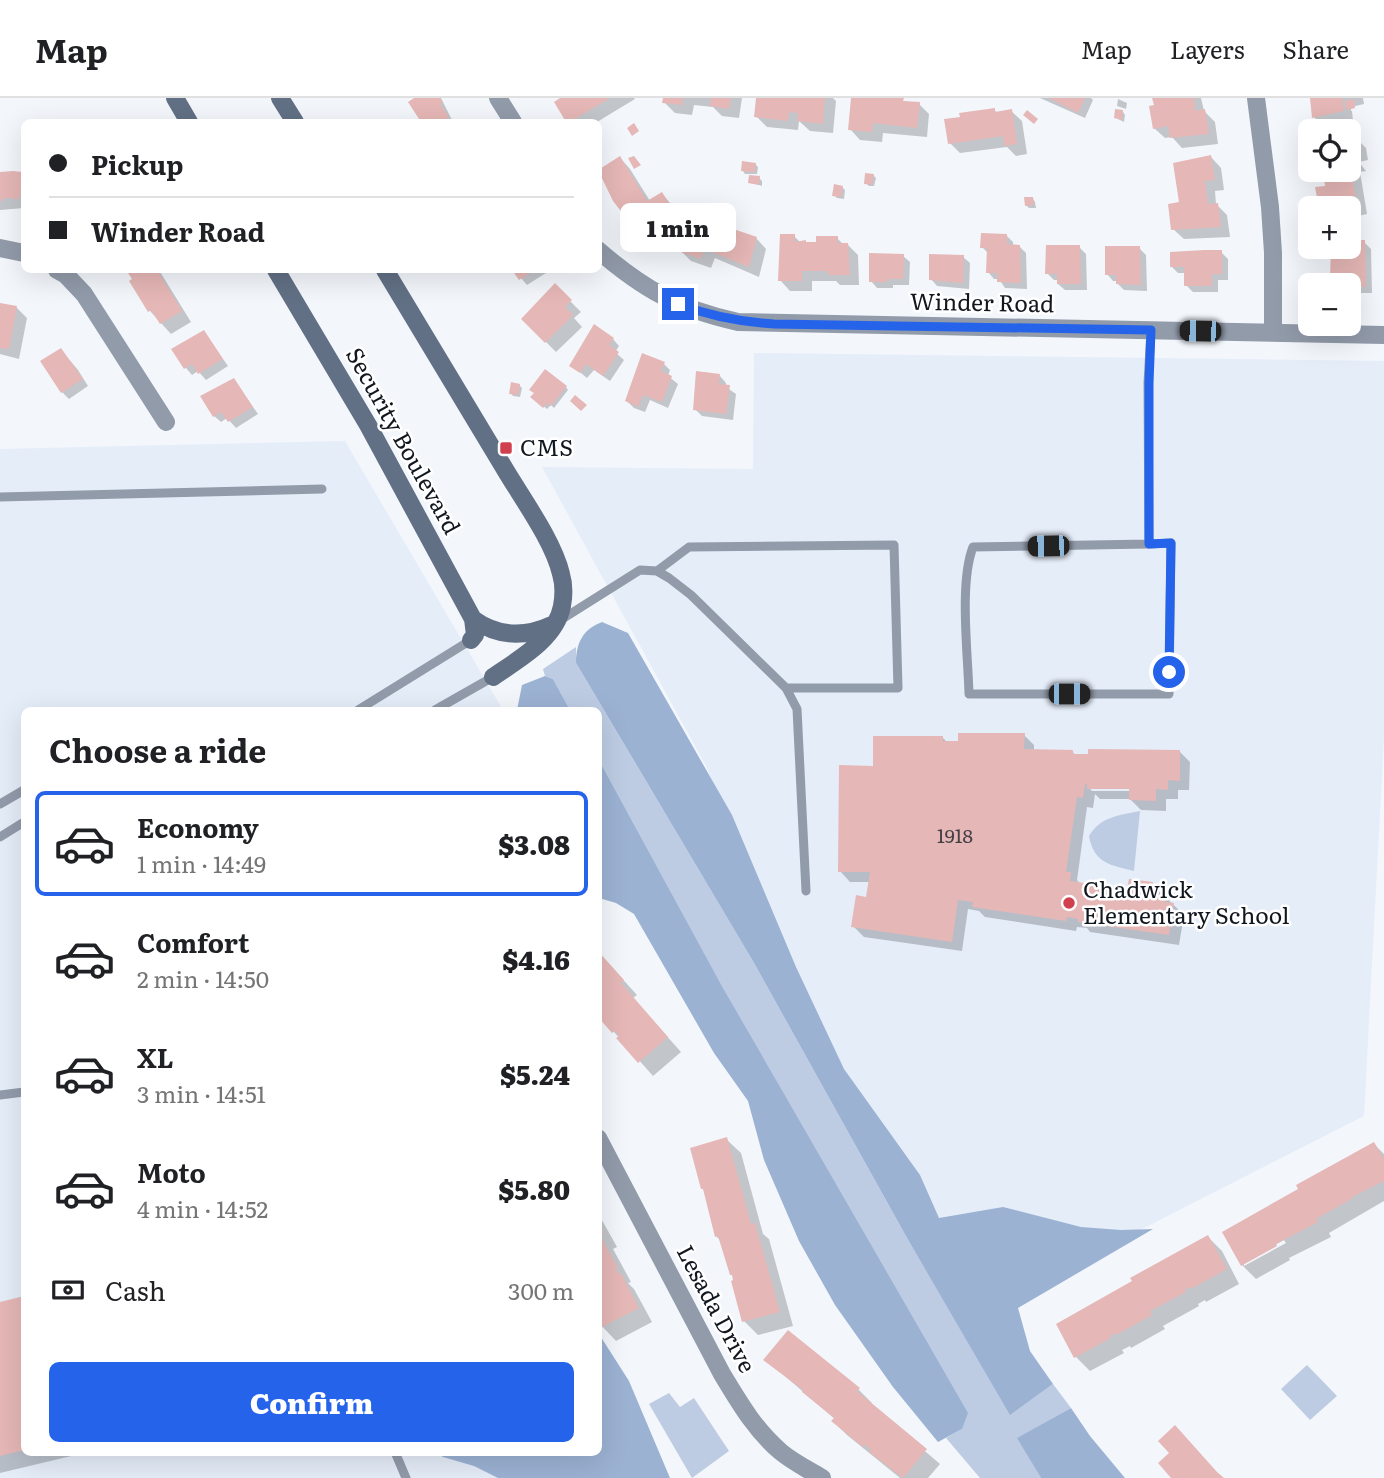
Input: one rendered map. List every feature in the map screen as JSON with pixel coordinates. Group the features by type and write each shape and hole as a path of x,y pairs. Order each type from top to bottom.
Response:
{"street":[{"path":"175,98 187,119"},
{"path":"280,98 293,119"},
{"path":"498,98 511,119"},
{"path":"1256,98 1271,219 1273,332"},
{"path":"0,248 21,252"},
{"name":"Winder Road","path":"602,253 648,289 707,315 738,322 1384,335"},
{"path":"62,273 83,293 166,422"},
{"name":"Security Boulevard","path":"278,273 368,425 473,619"},
{"path":"386,273 553,553 561,574 562,608 555,624 524,656 493,677"},
{"path":"473,619 504,634 526,635 555,624"},
{"path":"471,640 475,635 473,619"},
{"name":"Lesada Drive","path":"602,1146 743,1409 759,1431 783,1453 822,1478"}],"lane":[{"path":"1149,544 1151,330"},
{"path":"0,497 322,489"},
{"path":"1171,543 1169,694 969,694 966,583 968,560 973,547 1149,544 1171,543"},
{"path":"657,571 689,547 894,545 898,688 786,688"},
{"path":"555,624 640,570 657,571 691,596 786,688 797,709 806,891"},
{"path":"363,707 471,640"},
{"path":"440,707 493,677"},
{"path":"0,804 21,792"},
{"path":"0,837 21,824"},
{"path":"0,1095 21,1092"},
{"path":"398,1456 406,1478"}],"shaded area":[{"name":"Chadwick Elementary School","path":"754,353 1384,361 1384,737 1364,1116 985,1309 818,1038 707,768 542,467 753,469"},
{"path":"345,441 501,707 21,707 21,1456 602,1456 602,1454 659,1478 0,1478 0,449"},
{"path":"602,622 628,633 732,815 796,967 844,1069 920,1175 939,1218 1003,1207 1081,1227 1153,1229 1018,1308 1030,1351 1053,1384 1010,1415 907,1238 754,963 576,663 577,649 585,633"},
{"path":"576,647 576,663 754,963 907,1238 1011,1414 1053,1384 1071,1408 1018,1438 1041,1478 980,1478 946,1438 962,1429 602,766 602,707 568,707 553,679 545,676 543,669"},
{"path":"545,676 553,679 568,707 518,707 522,685"},
{"path":"602,766 723,988 968,1413 962,1429 938,1442 893,1387 835,1305 799,1241 764,1160 748,1101 714,1053 634,914 616,903 602,899"},
{"path":"1140,811 1134,871 1111,865 1099,858 1089,836 1093,830 1111,818"},
{"path":"602,1339 629,1381 670,1478 498,1478 474,1466 443,1457 602,1456"},
{"path":"1307,1365 1337,1396 1310,1420 1281,1389"},
{"path":"669,1393 680,1407 694,1398 729,1451 692,1478 649,1404"},
{"path":"1071,1408 1125,1478 1041,1478 1017,1438"}],"building":[{"path":"414,98 440,98 443,102 440,104 449,117 419,119 408,102"},
{"path":"560,98 610,98 575,119 564,119 554,102"},
{"path":"663,98 683,98 682,105 662,103"},
{"path":"711,98 731,98 729,109 710,106"},
{"path":"756,98 825,98 823,124 797,121 798,113 789,112 788,121 754,117"},
{"path":"851,98 904,98 903,101 920,102 917,128 873,123 872,132 848,130"},
{"path":"1049,98 1085,98 1078,113"},
{"path":"1152,98 1194,98 1195,111 1205,109 1209,134 1170,138 1168,126 1153,129 1149,106 1154,105"},
{"path":"1310,98 1342,98 1344,111 1312,118"},
{"path":"1354,99 1355,108 1346,110 1345,101"},
{"path":"995,108 995,112 1012,109 1017,144 1004,146 1003,136 948,144 944,119 960,117 959,113"},
{"path":"1115,109 1123,110 1122,120 1114,118"},
{"path":"1027,110 1038,119 1034,124 1023,115"},
{"path":"634,123 639,131 632,136 627,128"},
{"path":"1211,155 1215,180 1205,181 1208,204 1218,203 1221,227 1171,230 1168,204 1179,202 1173,163"},
{"path":"620,156 647,201 662,192 671,206 634,228 613,201 602,178 602,167"},
{"path":"634,156 641,165 634,169 628,158"},
{"path":"742,161 756,163 755,172 741,171"},
{"path":"0,172 21,172 20,199 3,198 3,201 0,201"},
{"path":"865,173 874,174 872,185 864,184"},
{"path":"749,175 760,176 759,185 748,183"},
{"path":"1324,182 1353,182 1355,196 1317,196 1315,187 1325,186"},
{"path":"834,184 843,186 841,197 832,196"},
{"path":"1024,197 1033,197 1034,205 1025,206"},
{"path":"692,215 757,237 749,267 704,249 701,259 678,251"},
{"path":"981,233 1007,234 1007,244 1020,245 1021,283 997,282 997,273 986,273 987,248 980,248"},
{"path":"780,234 795,234 795,242 816,242 816,236 838,236 838,243 848,243 850,275 828,275 828,271 802,271 802,281 778,281"},
{"path":"1361,240 1365,240 1366,287 1361,287 1361,273 1330,273 1331,259 1361,259"},
{"path":"1046,245 1080,245 1081,284 1057,284 1057,274 1045,274"},
{"path":"1105,246 1140,246 1141,285 1116,284 1116,275 1105,275"},
{"path":"1222,250 1222,274 1212,274 1212,286 1184,286 1184,267 1170,267 1170,252"},
{"path":"869,253 904,254 903,279 869,282"},
{"path":"929,254 964,255 963,283 929,280"},
{"path":"128,273 159,273 182,311 160,324 151,310 148,312 129,281 132,279"},
{"path":"514,273 530,273 519,280"},
{"path":"555,283 572,300 565,307 573,315 545,343 521,319"},
{"path":"0,303 17,306 9,349 0,348"},
{"path":"594,324 614,338 609,345 619,352 603,376 586,364 580,373 569,366"},
{"path":"204,330 223,359 198,374 192,364 184,369 171,349"},
{"path":"61,348 83,379 61,393 40,361"},
{"path":"642,353 665,362 661,371 672,376 662,402 643,395 638,407 625,401"},
{"path":"545,369 567,386 551,406 547,403 543,408 530,397 534,393 529,390"},
{"path":"696,371 720,374 719,384 730,385 726,414 693,410"},
{"path":"234,378 253,407 228,422 221,412 213,417 200,396"},
{"path":"511,382 520,384 518,395 509,394"},
{"path":"575,395 587,405 581,411 570,401"},
{"path":"958,733 1025,733 1024,749 1073,750 1073,754 1088,754 1088,749 1180,750 1180,781 1168,780 1168,790 1156,789 1156,801 1129,800 1129,789 1087,789 1085,784 1083,798 1077,797 1066,872 1071,872 1070,881 1127,889 1129,879 1153,882 1151,893 1166,895 1165,902 1174,903 1169,935 1078,922 1078,919 1067,917 1066,921 972,907 973,902 958,900 952,942 851,927 856,895 866,897 870,872 838,872 839,765 873,766 873,736 943,736 943,741 958,741"},
{"path":"602,955 624,980 621,983 668,1037 638,1063 616,1038 619,1036 615,1031 612,1033 602,1022"},
{"path":"727,1137 751,1224 755,1223 780,1312 742,1322 731,1281 732,1275 718,1236 715,1237 690,1148"},
{"path":"1374,1142 1384,1159 1384,1181 1352,1197 1316,1219 1318,1222 1241,1266 1222,1232 1298,1189 1296,1185"},
{"path":"1208,1235 1227,1269 1191,1289 1185,1289 1186,1292 1150,1311 1152,1315 1116,1335 1114,1333 1111,1338 1074,1358 1056,1324 1132,1281 1130,1278"},
{"path":"602,1239 618,1268 616,1269 621,1273 639,1308 602,1327"},
{"path":"21,1297 21,1451 0,1456 0,1302"},
{"path":"788,1330 860,1388 857,1391 927,1449 903,1478 869,1452 871,1450 865,1445 863,1447 831,1421 834,1418 802,1392 803,1390 763,1360"},
{"path":"1175,1425 1224,1478 1171,1478 1158,1463 1169,1453 1158,1441"}],"place":[{"name":"CMS","path":"506,448"},
{"name":"Chadwick Elementary School","path":"1069,903"}],"route":[{"path":"678,304 707,315 738,322 774,324 1151,330 1149,544 1171,543 1169,672"}]}
